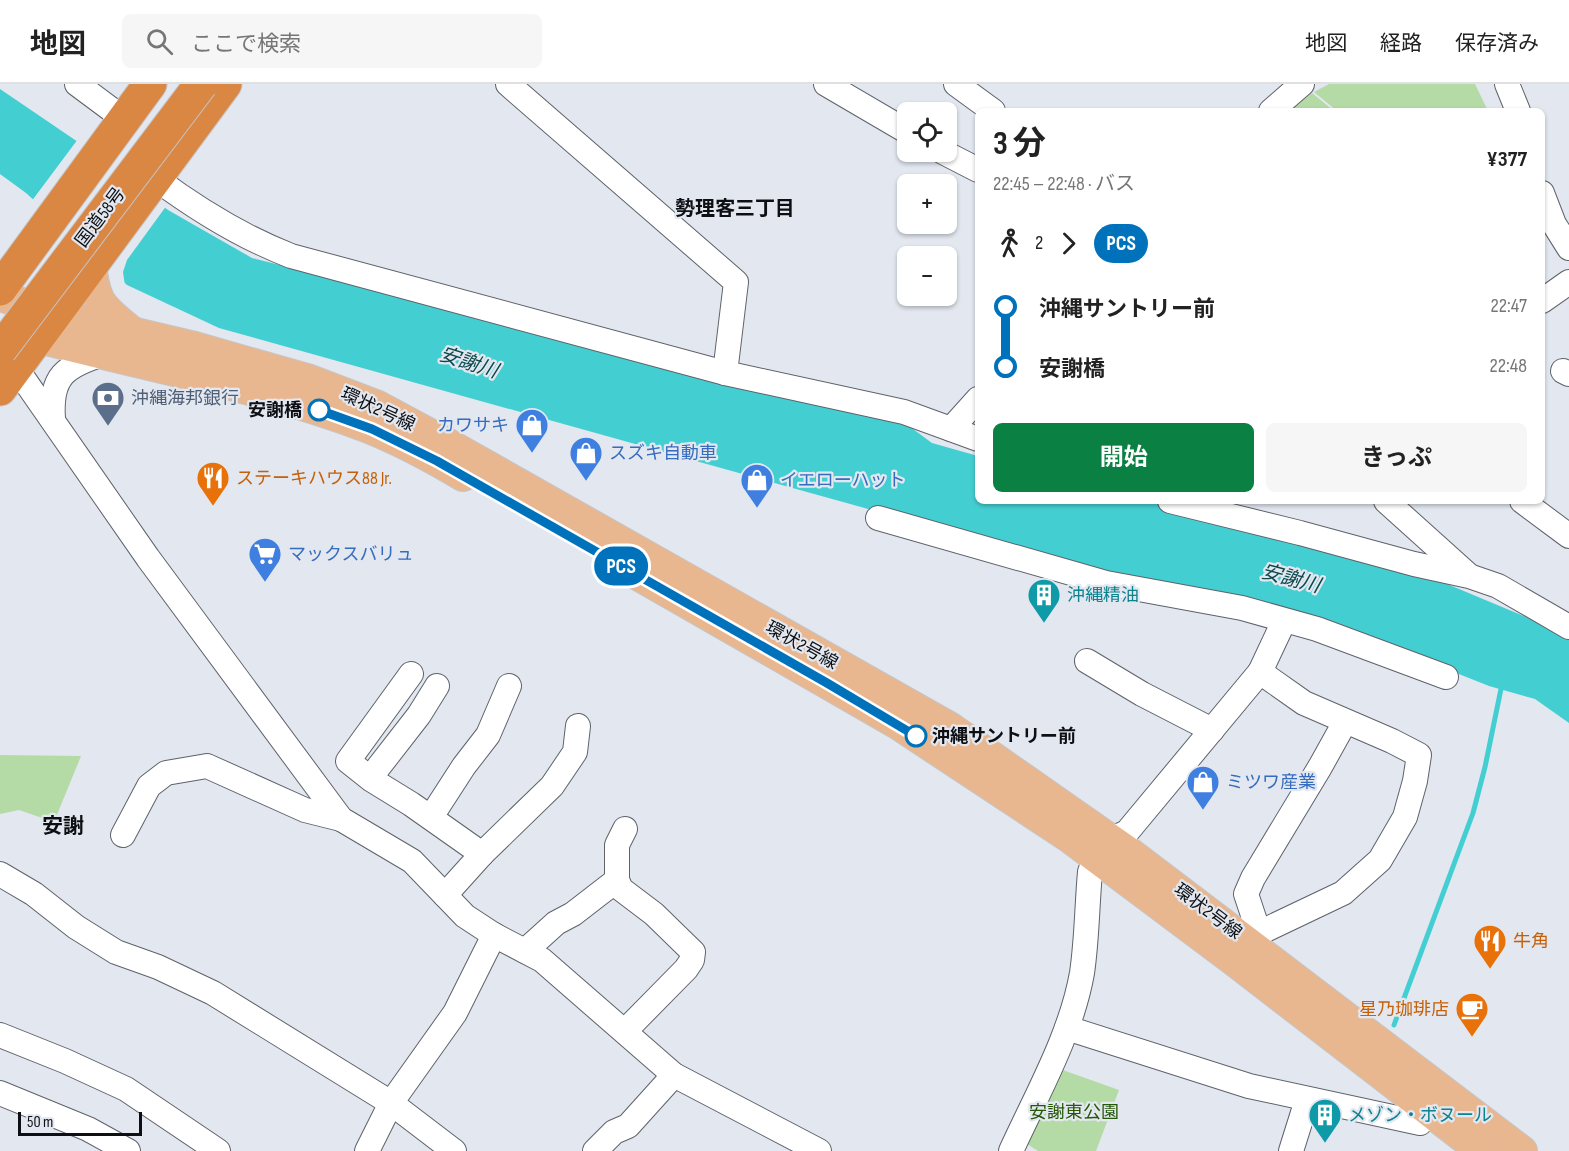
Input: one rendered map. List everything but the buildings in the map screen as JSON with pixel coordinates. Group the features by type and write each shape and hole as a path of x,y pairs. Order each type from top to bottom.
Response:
{"highway":[{"path":"0,289 150,84"},
{"name":"国道58号","path":"0,315 175,84"},
{"name":"国道58号","path":"4,363 201,84"},
{"path":"4,363 47,326 225,84"}],"main road":[{"path":"92,263 94,287 98,300 108,313 130,330"},
{"name":"環状2号線","path":"0,296 47,326 103,354 185,373 319,410 372,429 437,461 896,723 1103,847 1246,945 1437,1102 1481,1151"},
{"name":"環状2号線","path":"0,324 130,330 310,380 378,406 951,728 1103,847"},
{"name":"環状2号線","path":"1437,1102 1522,1151"}],"street":[{"path":"77,84 124,119"},
{"path":"508,84 736,282 725,373"},
{"path":"826,84 897,126"},
{"path":"956,84 989,108"},
{"path":"1274,108 1302,84"},
{"path":"1507,84 1517,108"},
{"path":"957,160 975,169"},
{"path":"151,184 257,243 291,256 725,373 903,412 975,438"},
{"path":"1545,210 1548,228 1569,248"},
{"path":"1545,299 1569,282"},
{"path":"53,419 53,393 62,375 79,362 103,354"},
{"path":"4,363 53,419 148,558 340,819"},
{"path":"951,429 975,402"},
{"path":"1183,504 1469,576 1498,586 1569,627"},
{"path":"1389,504 1469,576"},
{"path":"1526,504 1569,536"},
{"path":"878,518 1106,583 1242,608 1317,629 1446,677"},
{"path":"1011,1151 1066,1028 1082,973 1090,872 1103,847 1127,832 1260,672 1284,621"},
{"path":"1086,661 1142,694 1212,730"},
{"path":"1260,672 1304,703 1419,755 1415,781 1405,817 1380,860 1343,893 1246,945 1246,894 1253,878 1345,722"},
{"path":"411,674 348,761 482,854"},
{"path":"370,778 419,715 437,686"},
{"path":"431,818 464,766 488,735 509,686"},
{"path":"445,895 482,854 552,786 575,752 578,726"},
{"path":"123,835 149,786 166,773 207,766 305,810 340,819 412,861 465,916 494,935 542,960 674,1075 819,1151"},
{"path":"625,829 617,845 617,880 621,889 654,914 693,952 692,960 686,969 625,1031"},
{"path":"0,874 34,894 76,927 116,952 158,967 213,993 391,1103 454,1151"},
{"path":"525,951 556,923 573,914 617,880"},
{"path":"367,1151 391,1103 455,1013 494,935"},
{"path":"1066,1028 1249,1086 1307,1100 1420,1122 1437,1102"},
{"path":"0,1035 126,1089 217,1151"},
{"path":"595,1151 614,1132 628,1126 674,1075"},
{"path":"0,1093 88,1129 128,1151"},
{"path":"1291,1151 1307,1100"}],"green space":[{"path":"1329,84 1475,84 1487,108 1333,108 1314,92"},
{"path":"1312,93 1330,108 1291,108"},
{"path":"0,755 81,756 54,822 19,810 0,814"},
{"name":"安謝東公園","path":"1057,1068 1119,1090 1096,1151 1038,1151 1024,1142"}],"water":[{"name":"安謝川","path":"0,89 78,142 168,210 252,258 902,421 932,443 975,455 975,504 1157,504 1428,576 1569,635 1569,723 1535,699 1489,686 1406,653 1087,570 219,328 127,285 26,193 0,174"}],"pier":[{"path":"78,139 167,205 127,260 123,272 125,286 31,202"}],"waterway":[{"path":"1394,1025 1473,813 1502,684"}],"bus line":[{"name":"PCS","path":"319,410 372,429 437,461 916,736"}],"place":[{"name":"安謝橋","path":"319,410"},
{"name":"沖縄海邦銀行","path":"108,427"},
{"name":"カワサキ","path":"532,454"},
{"name":"スズキ自動車","path":"586,482"},
{"name":"ステーキハウス88 Jr.","path":"213,507"},
{"name":"イエローハット","path":"757,509"},
{"name":"マックスバリュ","path":"265,583"},
{"name":"沖縄精油","path":"1044,624"},
{"name":"沖縄サントリー前","path":"916,736"},
{"name":"ミツワ産業","path":"1203,811"},
{"name":"牛角","path":"1490,970"},
{"name":"星乃珈琲店","path":"1472,1038"},
{"name":"メゾン・ボヌール","path":"1325,1144"}],"district":[{"name":"勢理客三丁目","path":"735,208"},
{"name":"安謝","path":"63,826"}]}
